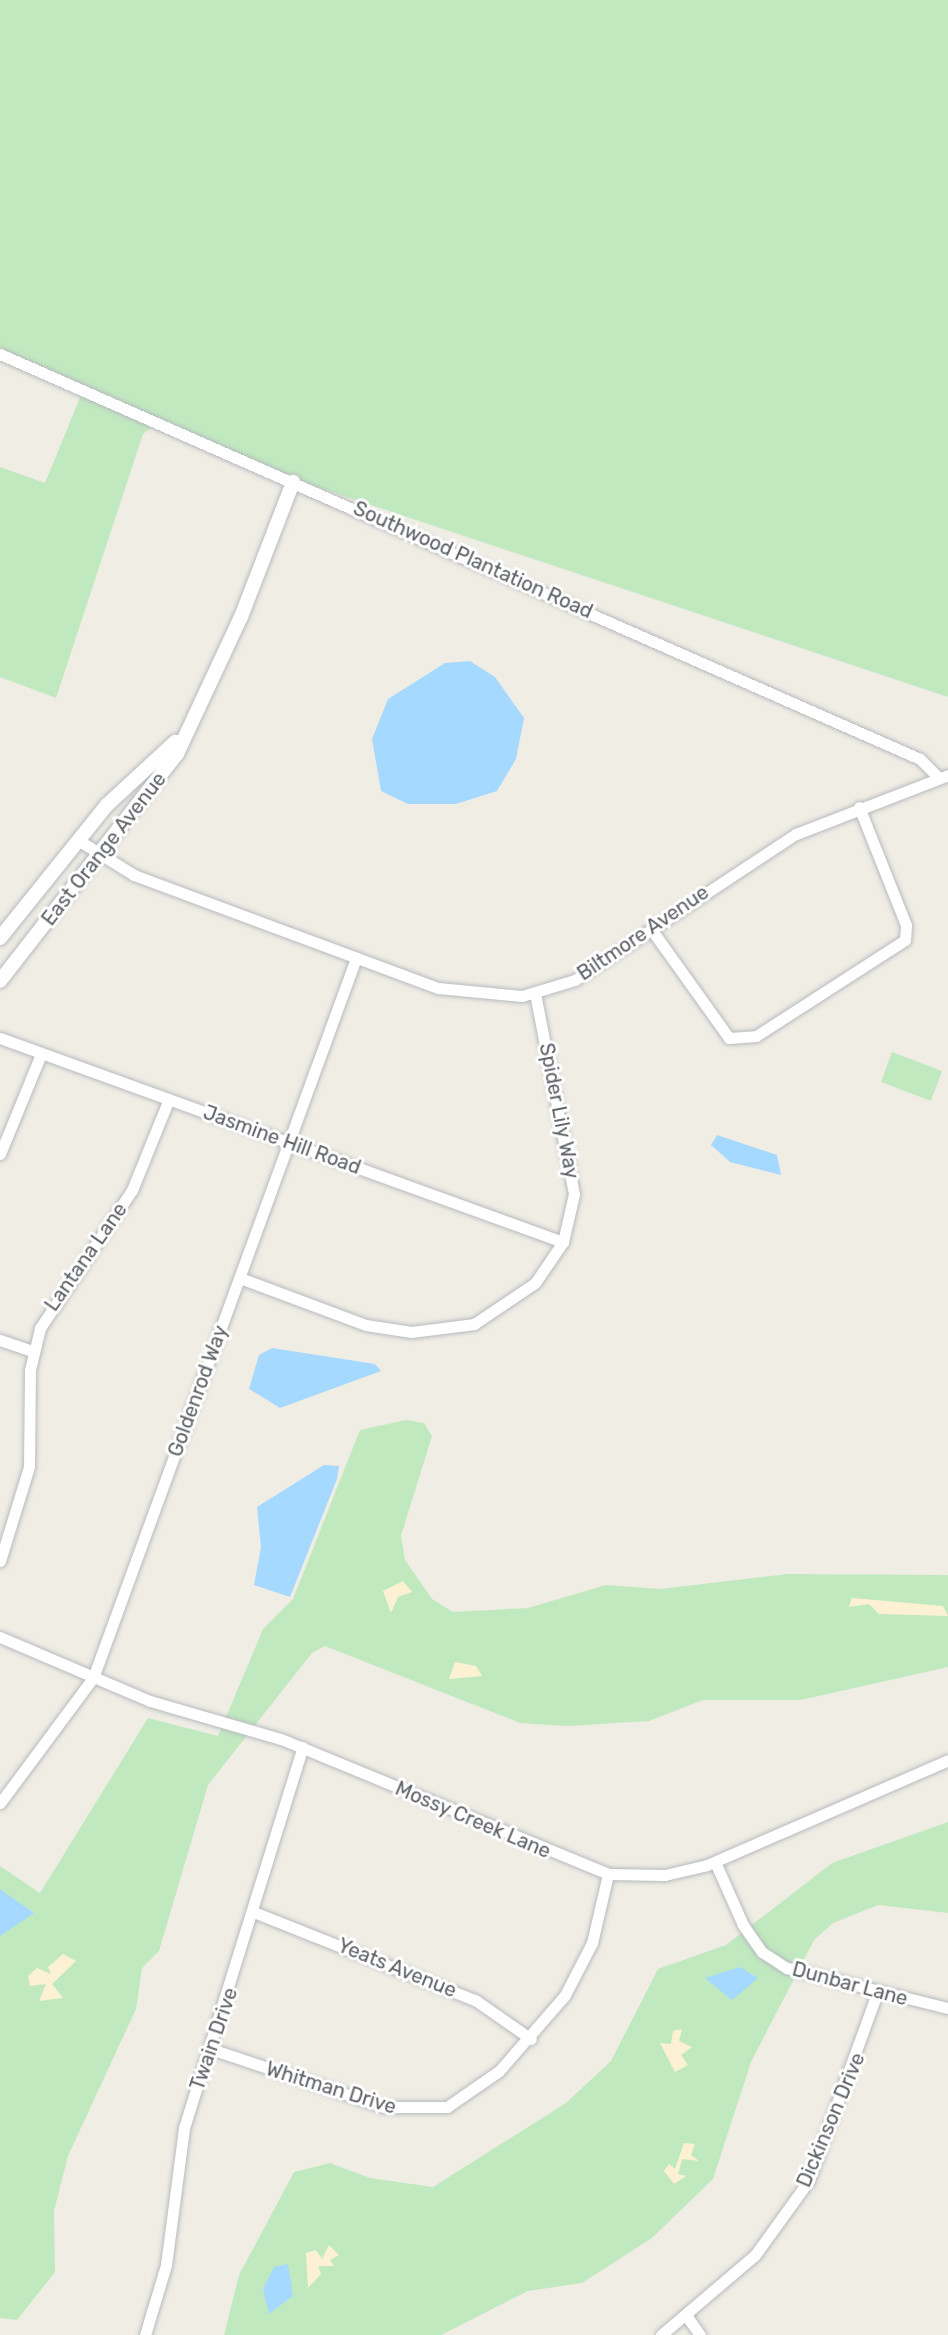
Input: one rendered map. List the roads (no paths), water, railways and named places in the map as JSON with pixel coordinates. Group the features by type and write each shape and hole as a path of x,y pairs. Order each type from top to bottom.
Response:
{"street":[{"name":"Southwood Plantation Road","path":"0,354 920,759 943,776"},
{"name":"East Orange Avenue","path":"0,981 150,795 200,711 293,482"},
{"name":"East Orange Avenue","path":"0,938 78,840 200,711"},
{"name":"Biltmore Avenue","path":"78,840 134,875 459,993 535,994 575,980 763,853 859,807 943,776"},
{"path":"651,929 729,1038 756,1036 905,940 906,925 859,807"},
{"name":"Goldenrod Way","path":"0,1803 93,1678 356,958"},
{"name":"Spider Lily Way","path":"240,1278 386,1330 448,1330 521,1297 563,1242 574,1174 535,994"},
{"name":"Jasmine Hill Road","path":"0,1038 563,1242"},
{"path":"0,1154 41,1054"},
{"name":"Lantana Lane","path":"0,1561 29,1467 32,1351 53,1301 132,1190 169,1099"},
{"path":"0,1340 32,1351"},
{"name":"Mossy Creek Lane","path":"0,1637 93,1678 303,1747 608,1874 665,1875 715,1862 948,1760"},
{"name":"Twain Drive","path":"145,2335 166,2265 176,2161 256,1913 277,1813 303,1747"},
{"name":"Dunbar Lane","path":"715,1862 762,1952 799,1973 948,2008"},
{"name":"Whitman Drive","path":"211,2049 412,2112 470,2094 531,2039 582,1968 608,1874"},
{"name":"Yeats Avenue","path":"256,1913 475,2000 531,2039"},
{"name":"Dickinson Drive","path":"661,2335 688,2318 755,2255 809,2180 877,1993"},
{"path":"688,2318 700,2335"}],"water":[{"path":"470,661 495,677 524,718 516,759 497,791 456,804 408,804 381,791 372,739 388,699 445,663"},
{"path":"717,1135 777,1155 781,1175 730,1162 711,1145"},
{"path":"272,1348 375,1364 381,1371 280,1408 249,1389 259,1355"},
{"path":"324,1465 339,1466 337,1479 290,1597 254,1585 261,1547 257,1507"},
{"path":"0,1889 34,1913 0,1936"},
{"path":"740,1967 758,1978 732,2000 705,1978"},
{"path":"288,2264 293,2296 269,2314 263,2289 274,2267"}]}
